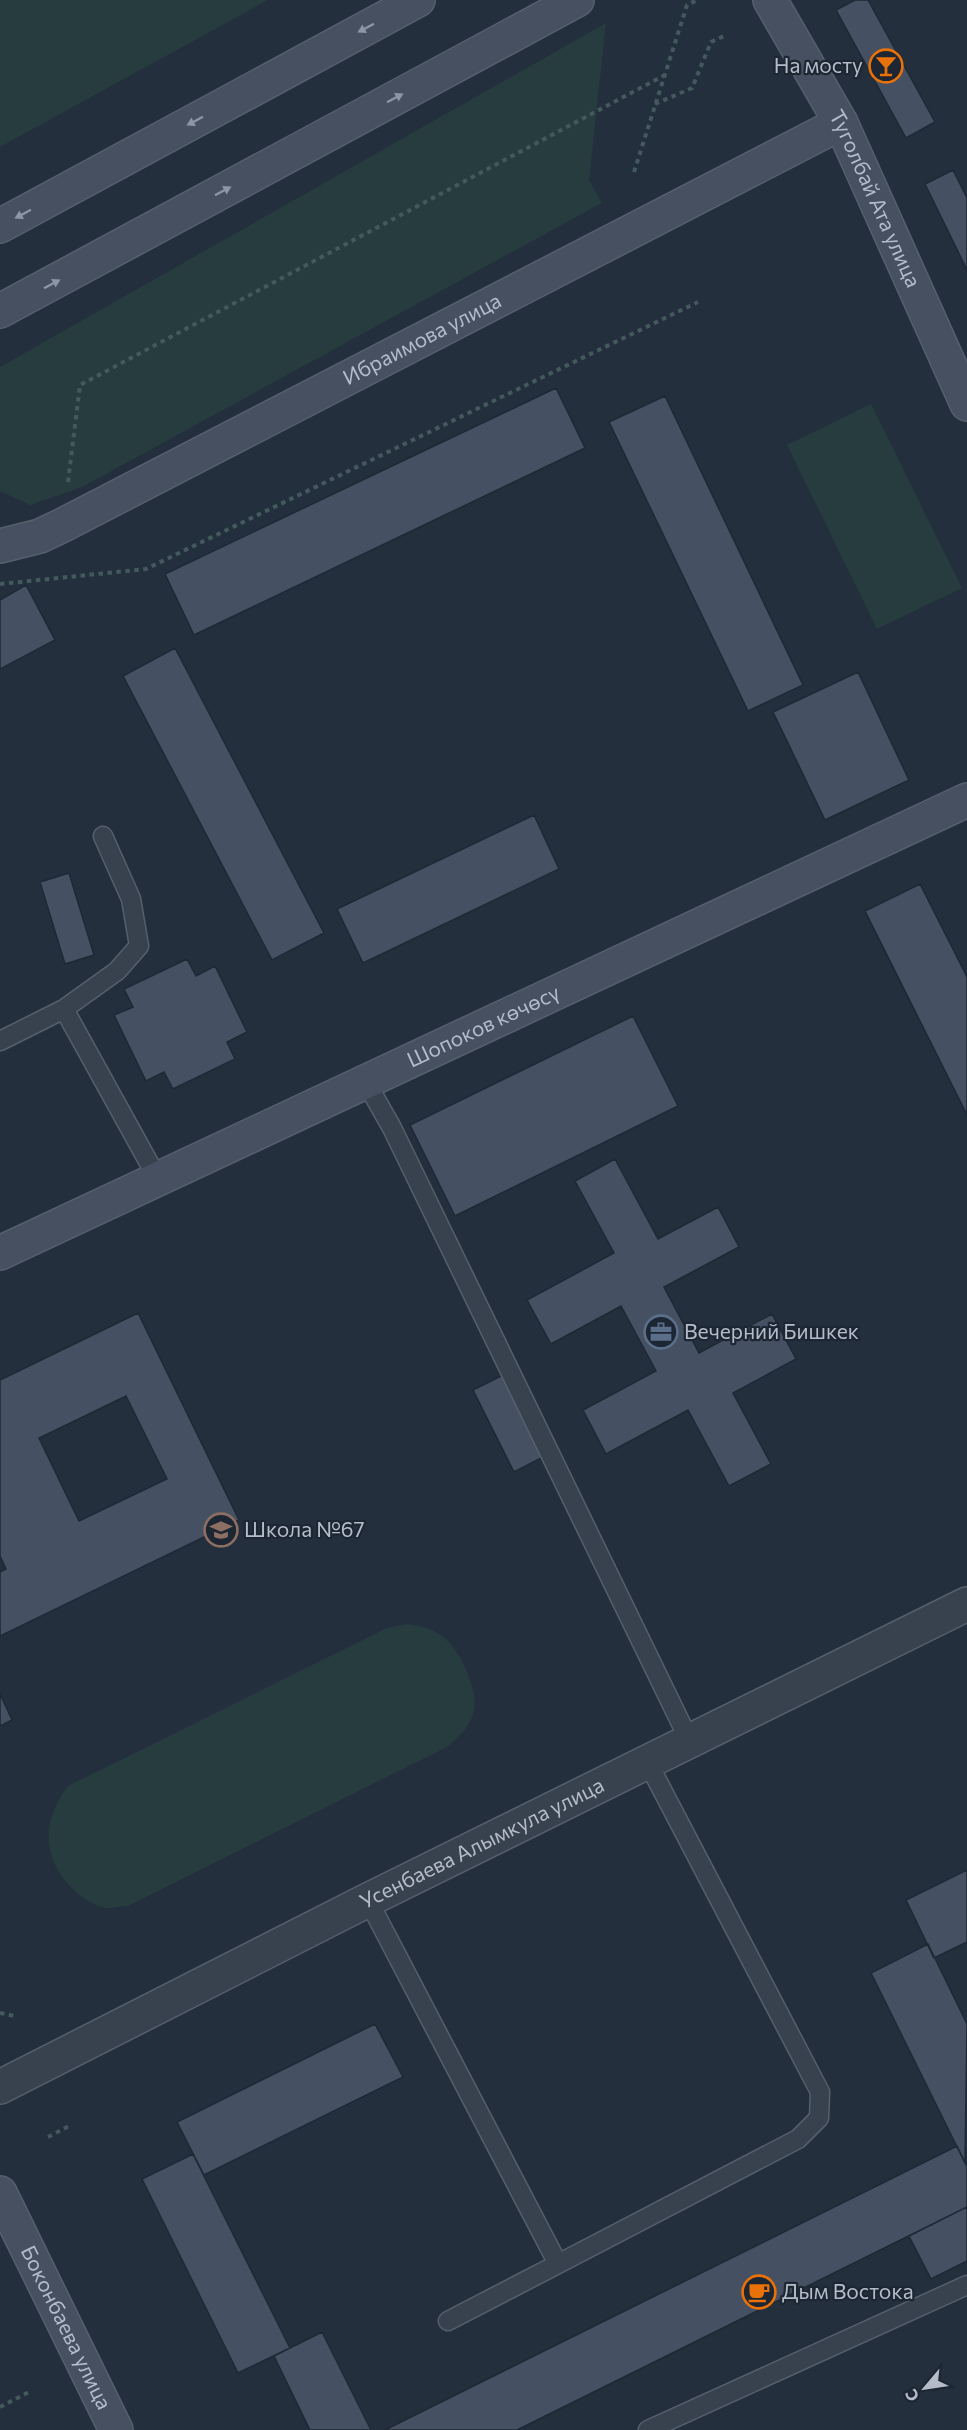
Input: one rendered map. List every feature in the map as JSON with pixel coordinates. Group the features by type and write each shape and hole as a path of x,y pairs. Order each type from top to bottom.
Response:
{"street":[{"path":"0,226 418,0"},
{"path":"0,311 577,0"},
{"name":"Туголбай Ата улица","path":"770,0 841,123 967,404"},
{"name":"Ибраимова улица","path":"0,546 52,530 841,123"},
{"path":"0,524 52,530"},
{"name":"Шопоков көчөсү","path":"0,1253 159,1181 967,800"},
{"name":"Усенбаева Алымкула улица","path":"0,2087 368,1900 967,1604"},
{"name":"Боконбаева улица","path":"0,2193 116,2430"}],"lane":[{"path":"0,1041 64,1009 117,971 139,946 131,899 103,836"},
{"path":"64,1009 159,1181"},
{"path":"366,1082 393,1128 690,1742"},
{"path":"448,2321 798,2139 819,2118 820,2092 648,1763"},
{"path":"368,1900 558,2264"},
{"path":"648,2430 967,2285"}],"path":[{"path":"634,171 687,5 697,0"},
{"path":"655,104 692,88 711,42 726,35"},
{"path":"52,530 80,385 664,75"},
{"path":"0,584 146,569 698,302"},
{"path":"0,2013 15,2016"},
{"path":"48,2137 69,2126"},
{"path":"0,2407 31,2391"}],"green space":[{"path":"0,0 268,0 0,147"},
{"path":"606,23 589,180 602,203 82,487 30,505 0,491 0,367"},
{"path":"871,404 962,588 877,629 787,445"},
{"path":"407,1624 430,1629 442,1636 461,1659 471,1681 475,1702 472,1717 464,1731 447,1747 128,1906 105,1908 96,1905 80,1895 63,1877 50,1852 49,1839 53,1812 68,1786 387,1628"}],"building":[{"name":"На мосту","path":"855,0 868,0 935,122 906,138 836,10"},
{"path":"953,170 967,198 967,270 925,184"},
{"path":"556,388 585,448 194,635 165,574"},
{"path":"665,396 803,685 748,711 609,422"},
{"path":"26,585 55,640 0,669 0,600"},
{"path":"175,648 324,933 272,960 123,676"},
{"path":"858,672 909,780 825,820 773,712"},
{"path":"534,815 559,869 363,963 337,909"},
{"path":"69,873 94,955 65,964 40,882"},
{"path":"920,884 967,977 967,1115 865,911"},
{"path":"187,959 196,976 215,966 247,1032 227,1042 235,1059 173,1089 164,1072 146,1081 114,1015 133,1007 124,989"},
{"path":"633,1016 678,1106 455,1216 410,1125"},
{"name":"Вечерний Бишкек","path":"615,1159 658,1239 718,1207 739,1247 664,1287 699,1353 772,1314 796,1359 733,1393 771,1464 729,1486 688,1410 606,1454 583,1410 656,1371 621,1306 551,1344 527,1300 614,1253 575,1181"},
{"path":"138,1313 239,1520 0,1636 0,1572 6,1569 0,1556 0,1380","holes":["126,1396 167,1479 79,1521 39,1438"]},
{"path":"505,1374 547,1455 514,1472 473,1390"},
{"path":"0,1694 12,1720 0,1726"},
{"path":"967,1870 967,1942 934,1958 906,1900"},
{"path":"928,1944 967,2024 965,2163 871,1973"},
{"path":"375,2024 403,2077 204,2175 177,2122"},
{"path":"957,2146 967,2167 967,2207 517,2430 385,2430"},
{"path":"193,2154 290,2348 238,2373 142,2179"},
{"path":"967,2207 967,2261 931,2279 909,2236"},
{"path":"322,2332 371,2430 310,2430 274,2356"}],"place":[{"name":"На мосту","path":"886,66"},
{"name":"Вечерний Бишкек","path":"661,1332"},
{"name":"Школа №67","path":"221,1530"},
{"name":"Дым Востока","path":"759,2292"}]}
